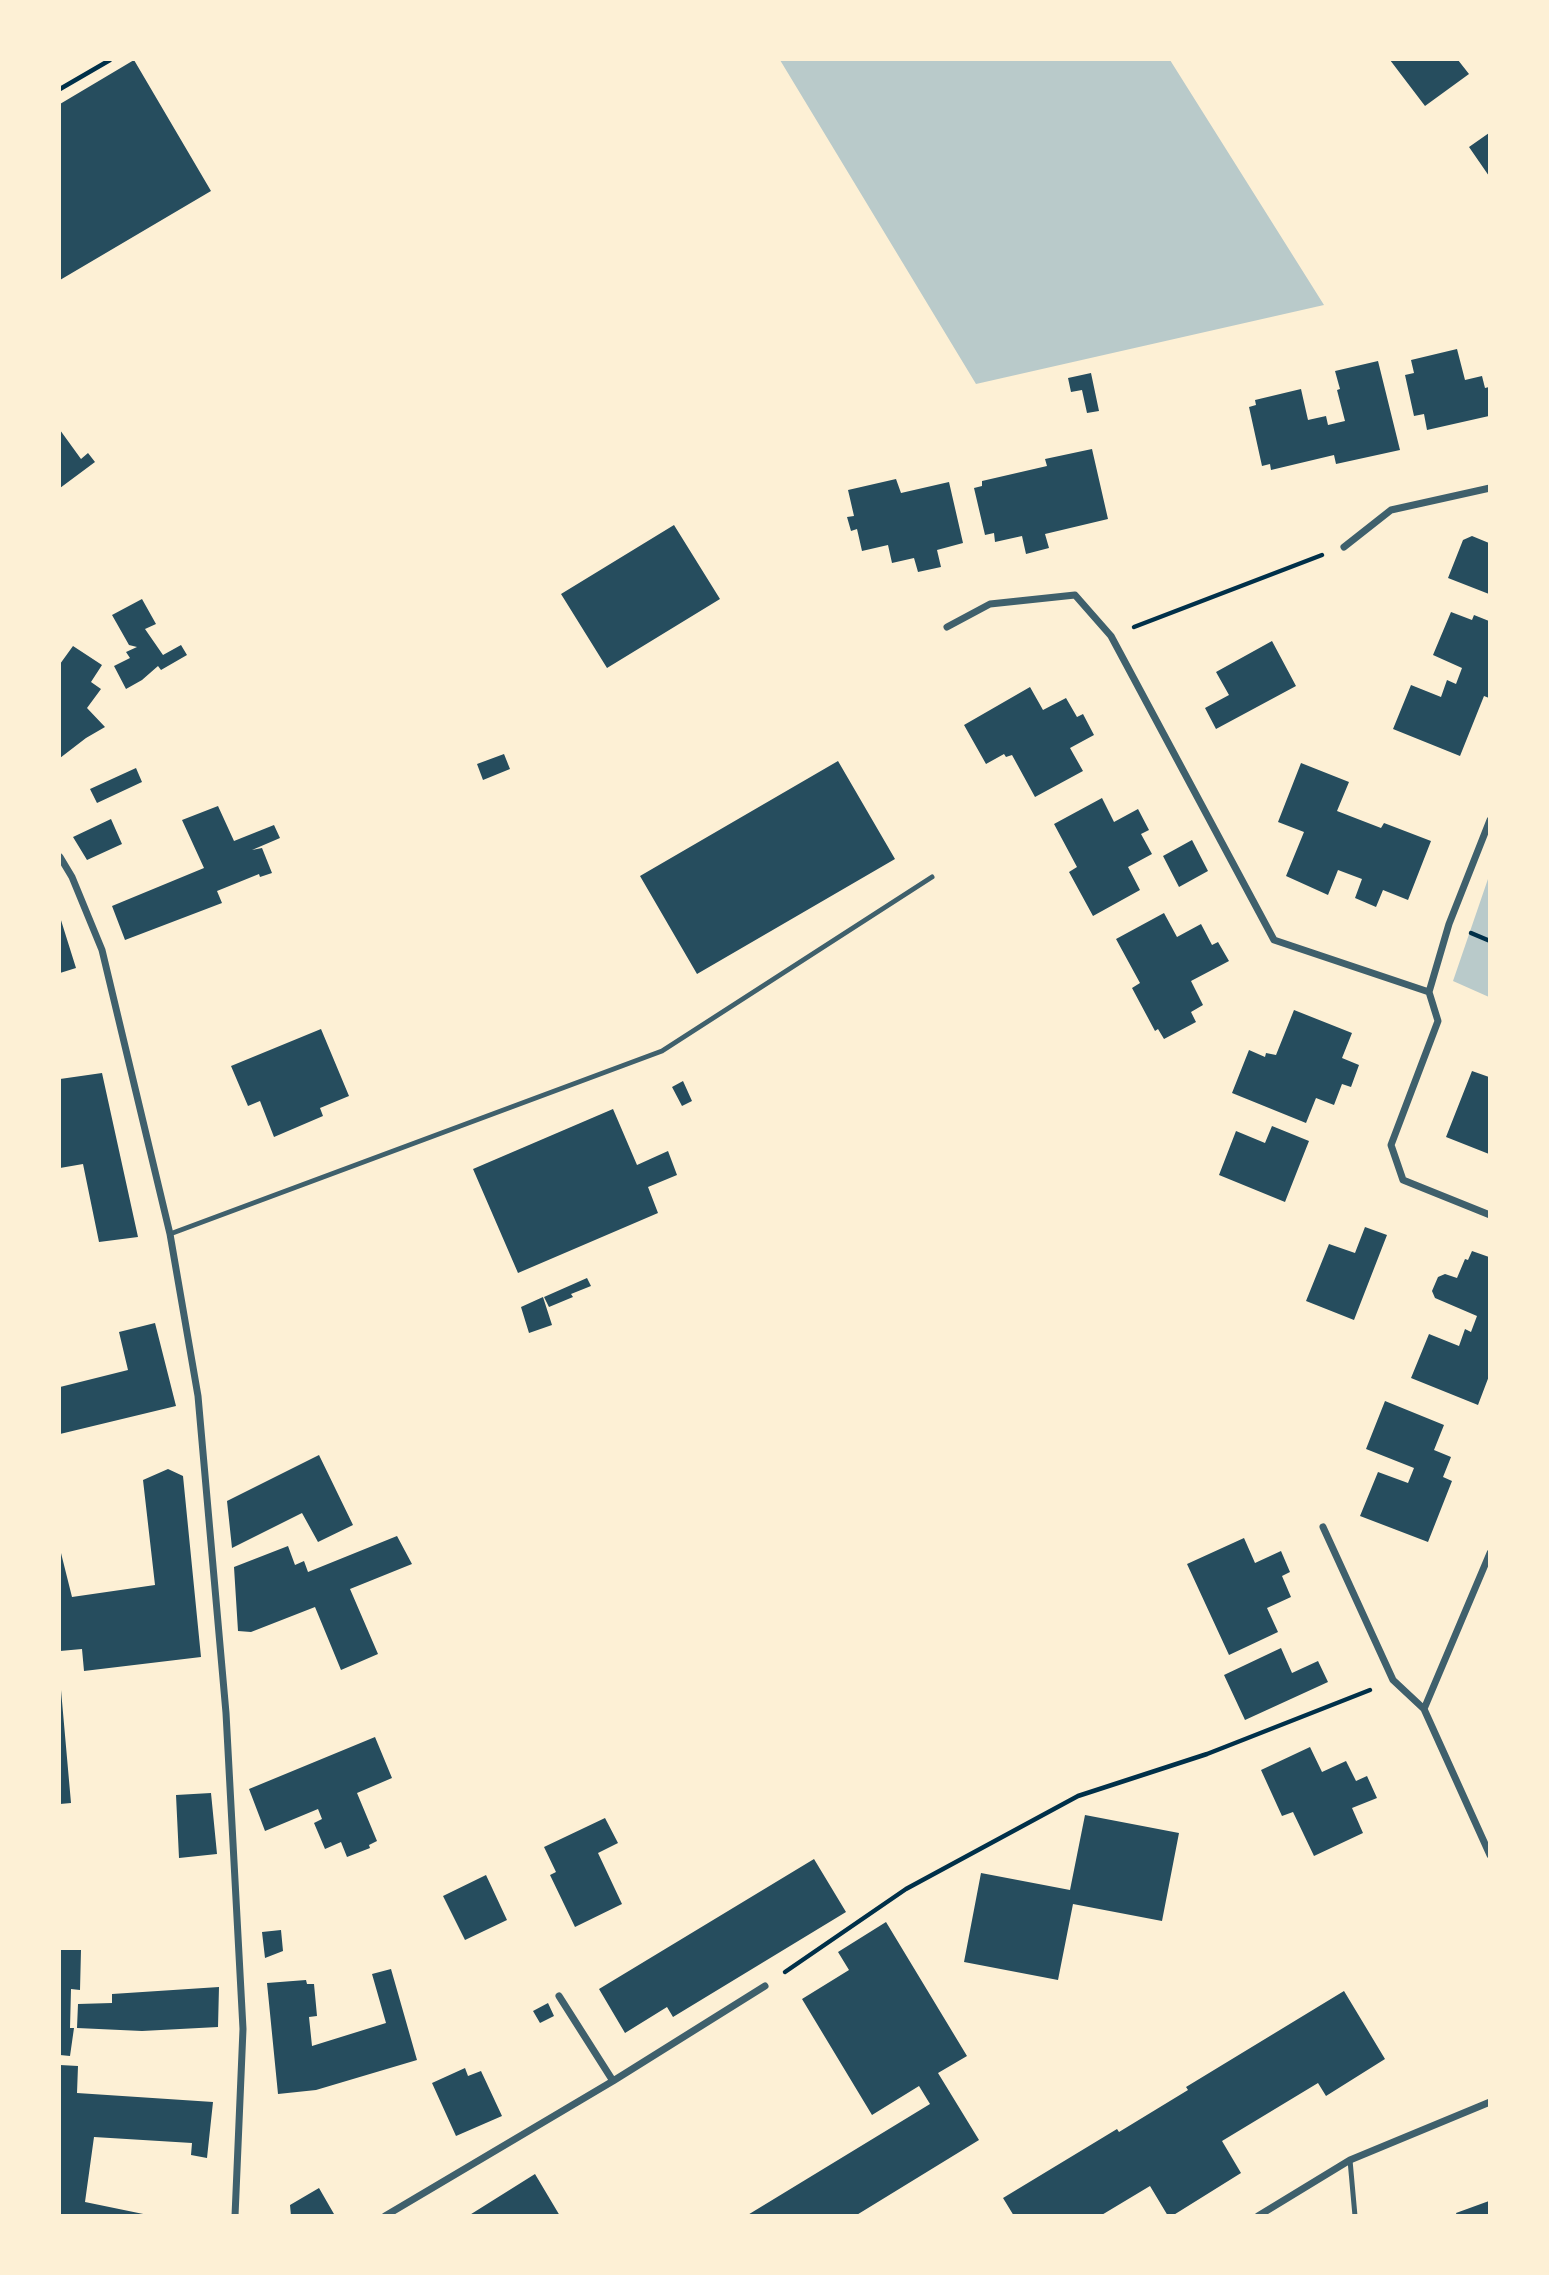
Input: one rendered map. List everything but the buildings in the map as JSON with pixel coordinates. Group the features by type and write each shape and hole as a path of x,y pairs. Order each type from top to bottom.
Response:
{"street":[{"path":"1344,547 1391,510 1489,488"},
{"path":"947,626 990,604 1074,595 1111,636 1275,940 1429,992"},
{"path":"1489,820 1449,924 1429,992 1438,1021 1391,1145 1403,1180 1489,1215"},
{"path":"60,857 72,877 102,950 170,1234 198,1396 226,1713 243,2029 235,2216"},
{"path":"1323,1527 1393,1681 1424,1709 1489,1855"},
{"path":"1424,1709 1489,1553"},
{"path":"386,2216 613,2081 765,1986"},
{"path":"559,1996 613,2081"},
{"path":"1258,2216 1350,2160 1489,2102"}],"lane":[{"path":"170,1234 662,1051 932,877"},
{"path":"1350,2160 1355,2216"}],"path":[{"path":"60,89 110,60"},
{"path":"1111,636 1344,547"},
{"path":"765,1986 906,1889 1078,1796 1207,1754 1393,1681"}],"shaded area":[{"path":"780,60 1170,60 1324,305 976,384"},
{"path":"1489,876 1489,997 1453,981"}]}
